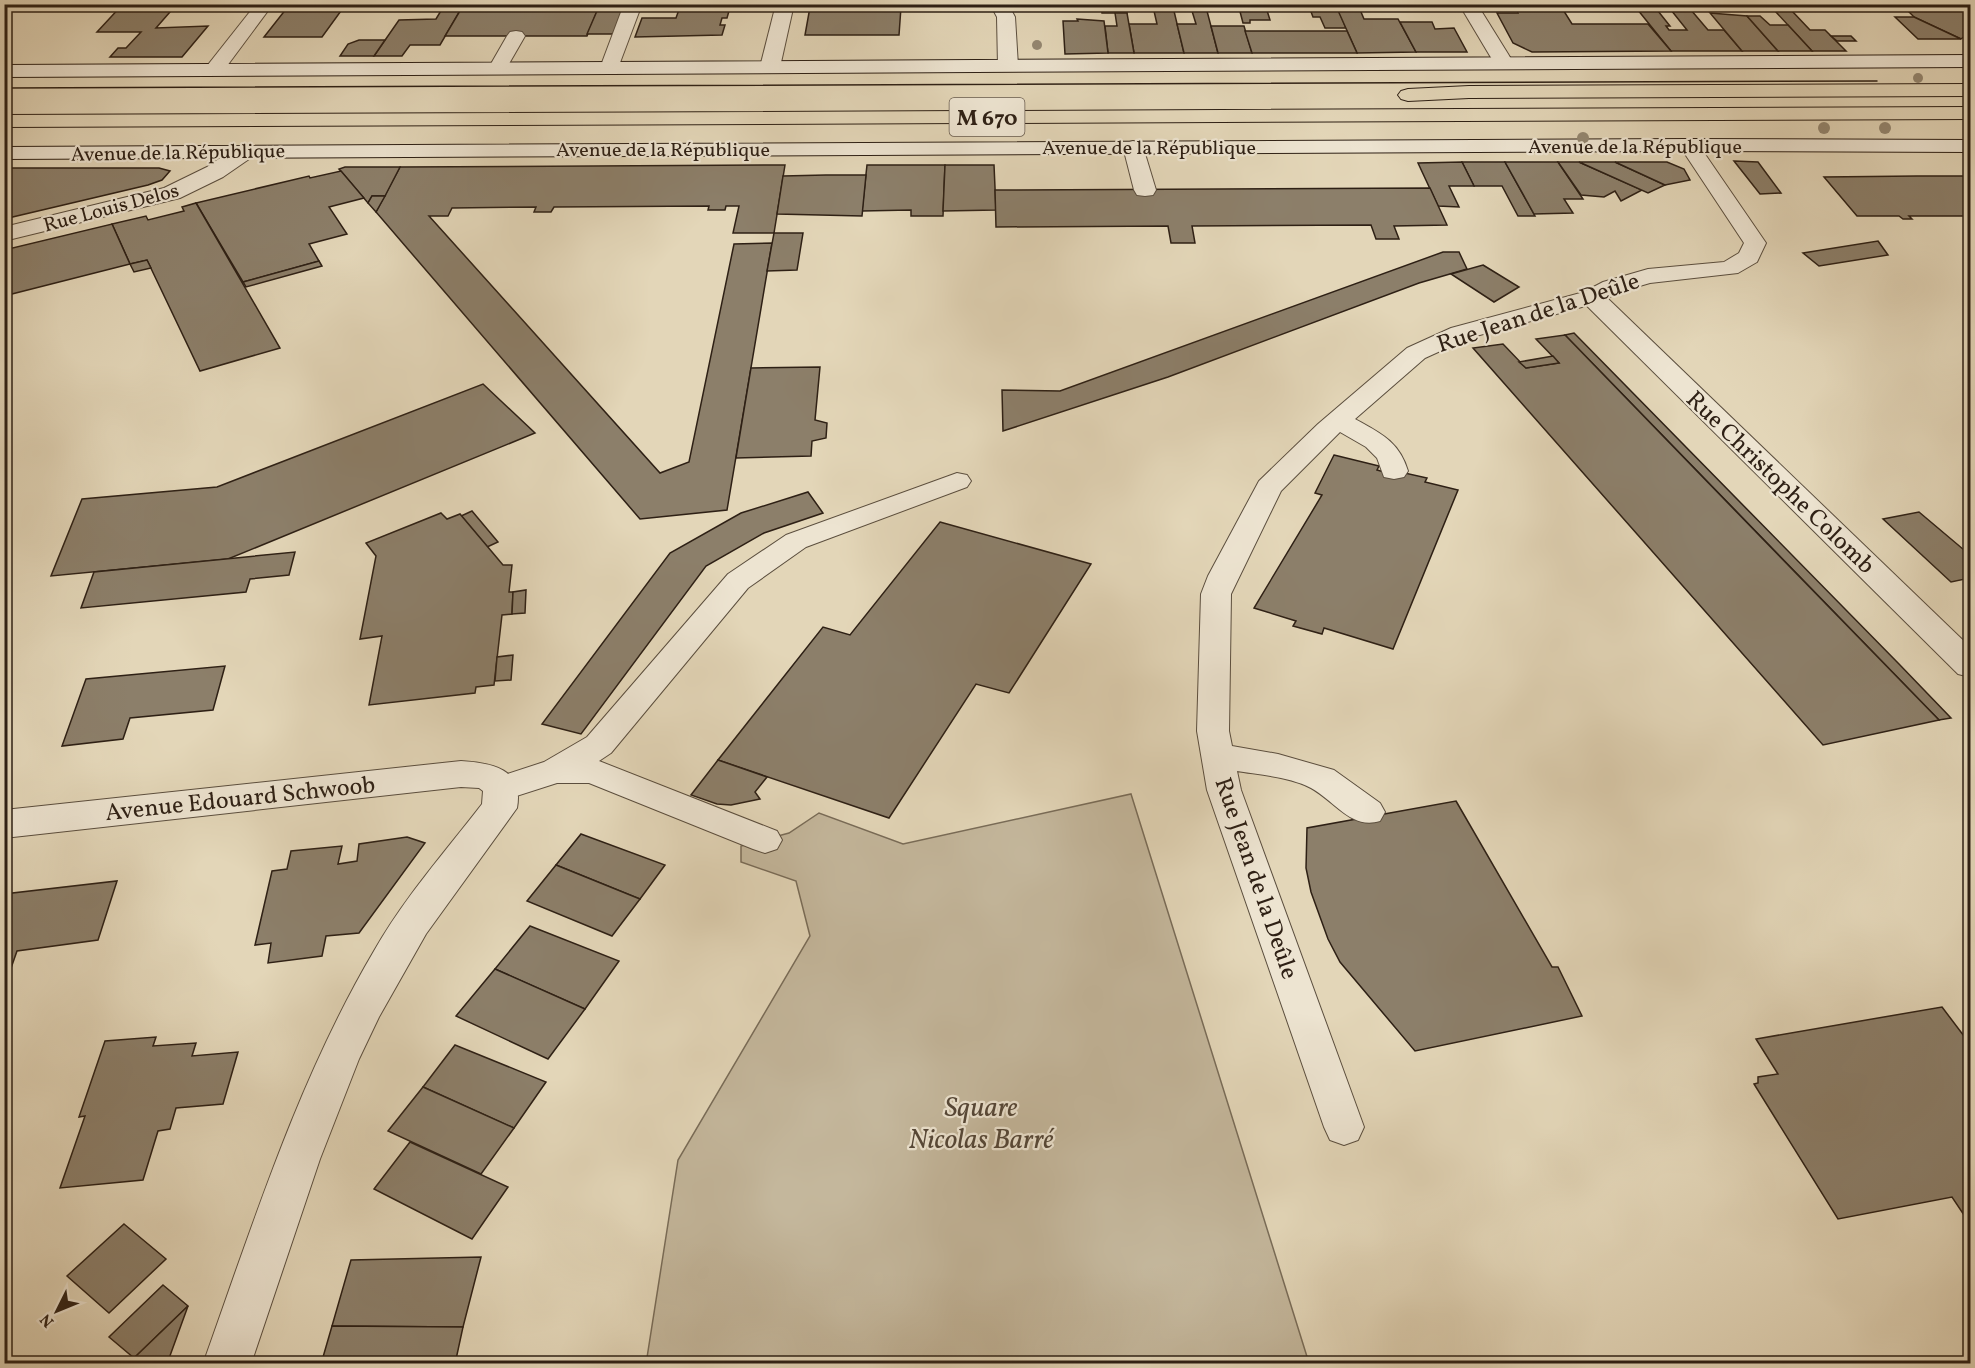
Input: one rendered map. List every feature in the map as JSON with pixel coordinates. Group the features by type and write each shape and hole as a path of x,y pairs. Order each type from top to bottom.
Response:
{"main road":[{"path":"1317,103 1468,92 1971,90"},
{"name":"Avenue de la République","path":"4,107 1971,100"},
{"name":"Avenue de la République","path":"4,121 1971,113"},
{"path":"762,117 1147,127 1971,125"}],"street":[{"path":"770,67 785,4"},
{"path":"999,4 1006,17 1008,66"},
{"path":"1468,4 1503,62"},
{"path":"4,71 1971,61"},
{"name":"Avenue de la République","path":"4,153 1689,145 1971,146"},
{"name":"Rue Louis Delos","path":"4,234 172,193 215,172 244,152"},
{"name":"Rue Christophe Colomb","path":"1592,297 1971,666"},
{"name":"Avenue Edouard Schwoob","path":"4,824 461,774 489,782"},
{"path":"227,1364 315,1113 342,1050 387,962 499,808 489,782"}],"lane":[{"path":"214,70 265,4"},
{"path":"609,68 633,4"},
{"path":"497,69 516,36"},
{"name":"Rue Jean de la Deûle","path":"1344,1127 1224,790 1214,731 1216,594 1269,487 1416,353 1460,333 1592,297 1611,287 1648,276 1730,268 1749,257 1755,243 1689,145"},
{"path":"1133,147 1146,190"},
{"path":"1339,421 1375,441 1390,456 1394,471"},
{"path":"555,771 599,745 738,582 796,541 957,482"},
{"path":"1218,756 1278,766 1322,780 1368,812"},
{"path":"489,782 555,771 592,771 765,840"}],"green space":[{"name":"Square Nicolas Barré","path":"1131,794 1309,1363 646,1364 678,1160 810,936 796,881 741,862 741,846 789,833 819,813 903,844"}],"building":[{"path":"123,4 177,4 156,28 208,26 182,57 110,57 118,48 126,48 141,32 97,32"},
{"path":"290,4 346,4 322,37 264,37"},
{"path":"445,4 464,4 440,45 410,45 402,56 374,56 399,20 436,19"},
{"path":"464,4 600,4 587,36 445,36"},
{"path":"600,4 627,4 615,34 587,34"},
{"path":"681,4 731,4 727,18 722,18 720,25 725,25 722,35 635,37 642,18 676,18"},
{"path":"817,4 901,7 899,35 805,35 810,7 816,7"},
{"path":"1101,4 1125,4 1127,13 1102,13"},
{"path":"1238,4 1265,4 1270,20 1250,20 1250,23 1243,23"},
{"path":"1308,4 1336,4 1346,28 1325,28 1320,17 1313,17"},
{"path":"1633,4 1657,4 1658,6 1654,6 1670,26 1666,26 1669,30 1687,30 1671,10 1691,10 1708,30 1724,30 1742,51 1671,51"},
{"path":"1901,4 1955,4 1970,18 1970,32 1961,39 1914,17"},
{"path":"1358,5 1364,19 1398,19 1416,52 1357,53 1336,6"},
{"path":"1516,8 1562,8 1572,24 1648,24 1671,51 1532,52 1513,43 1497,13 1518,13"},
{"path":"1154,11 1174,11 1184,53 1134,53 1129,24 1157,24"},
{"path":"1192,11 1207,11 1218,53 1184,53 1177,24 1196,24"},
{"path":"1775,11 1792,11 1810,30 1825,30 1846,51 1812,51"},
{"path":"1115,13 1127,13 1134,53 1108,53 1105,26 1117,26"},
{"path":"1710,13 1747,16 1778,51 1742,51"},
{"path":"1747,16 1760,16 1770,25 1788,25 1812,51 1778,51"},
{"path":"1895,17 1914,17 1961,39 1918,39"},
{"path":"1077,19 1104,21 1108,53 1065,54 1063,21 1078,21"},
{"path":"1400,22 1432,22 1435,29 1454,28 1467,52 1416,52"},
{"path":"1211,26 1244,26 1252,53 1218,53"},
{"path":"1245,31 1347,31 1357,53 1252,53"},
{"path":"1831,36 1851,36 1856,41 1837,41"},
{"path":"359,40 385,40 374,56 340,56 348,44"},
{"path":"1734,161 1758,162 1781,193 1760,194"},
{"path":"1462,162 1505,162 1535,216 1518,216 1502,186 1474,186"},
{"path":"1462,162 1474,186 1449,186 1459,207 1438,206 1418,163"},
{"path":"1505,162 1558,162 1583,199 1564,199 1573,213 1534,214"},
{"path":"1558,162 1579,162 1642,190 1621,201 1615,191 1604,197 1581,195"},
{"path":"1579,162 1615,162 1665,185 1648,193"},
{"path":"1615,162 1667,162 1684,169 1690,180 1665,185"},
{"path":"785,165 774,233 733,233 739,206 726,206 725,210 708,210 709,206 554,207 551,212 534,212 536,207 452,208 448,216 429,216 660,473 689,462 734,244 772,243 727,510 640,519 376,212 400,167"},
{"path":"867,165 945,165 943,216 911,216 911,210 862,211"},
{"path":"945,165 994,165 996,210 943,211"},
{"path":"345,167 400,167 385,196 372,196 368,203 339,169"},
{"path":"9,168 159,168 170,171 162,180 148,185 4,219 4,173"},
{"path":"341,171 364,198 329,207 347,234 309,244 319,261 243,282 196,203 309,176 310,178"},
{"path":"866,175 862,216 777,214 783,176"},
{"path":"1970,176 1970,216 1909,216 1912,219 1903,219 1899,216 1857,216 1824,177"},
{"path":"1430,188 1447,225 1394,226 1399,239 1376,239 1371,225 1192,226 1195,243 1171,243 1168,226 996,227 995,190"},
{"path":"372,196 385,196 376,212 368,203"},
{"path":"196,203 280,348 200,371 147,260 130,264 112,224 146,216 148,220 184,211 182,207"},
{"path":"112,224 130,264 4,296 4,250"},
{"path":"774,233 803,233 797,270 767,271"},
{"path":"1878,241 1888,255 1819,266 1803,253"},
{"path":"1443,252 1459,252 1467,269 1419,283 1168,377 1003,431 1002,390 1060,391"},
{"path":"147,260 151,268 134,272 130,264"},
{"path":"319,261 322,266 246,287 243,282"},
{"path":"1483,265 1519,287 1494,302 1451,274"},
{"path":"1574,333 1951,718 1939,720 1565,335"},
{"path":"1565,335 1939,720 1823,745 1473,348 1503,344 1526,368 1559,363 1536,339"},
{"path":"1553,356 1559,363 1526,368 1519,362"},
{"path":"820,367 815,420 827,423 826,438 812,441 811,456 736,458 751,368"},
{"path":"483,384 535,433 228,559 51,576 82,499 217,487"},
{"path":"1334,455 1379,466 1377,470 1403,477 1405,473 1427,478 1425,482 1458,490 1393,649 1324,628 1322,634 1293,626 1296,621 1254,608 1322,495 1315,493"},
{"path":"808,492 823,513 764,533 706,566 581,734 542,724 670,553 741,513"},
{"path":"472,511 498,542 487,547 461,516"},
{"path":"1919,512 1970,555 1970,578 1951,582 1883,519"},
{"path":"441,513 447,519 460,514 503,565 512,565 509,592 513,592 512,614 502,615 494,685 476,687 475,693 369,705 382,636 360,639 376,556 366,543"},
{"path":"940,522 1091,564 1009,693 976,684 889,818 718,760 823,627 850,635"},
{"path":"295,552 289,575 250,579 246,592 81,608 94,572"},
{"path":"526,590 525,613 512,614 513,592"},
{"path":"513,655 511,680 495,681 497,657"},
{"path":"225,666 213,710 130,718 123,739 62,746 86,679"},
{"path":"718,760 767,777 755,792 760,799 731,805 717,804 691,795"},
{"path":"1456,801 1552,967 1558,967 1582,1016 1415,1051 1340,962 1328,939 1311,892 1306,868 1307,828"},
{"path":"581,834 665,865 640,899 556,865"},
{"path":"407,837 425,843 359,933 326,936 322,956 268,963 271,943 255,945 272,871 287,869 291,851 342,846 338,864 357,861 359,844"},
{"path":"556,865 640,899 612,936 527,901"},
{"path":"117,881 98,940 17,951 4,988 4,894"},
{"path":"530,926 619,961 585,1009 495,969"},
{"path":"495,969 585,1009 548,1059 456,1016"},
{"path":"1942,1007 1970,1044 1970,1224 1952,1197 1838,1219 1754,1084 1758,1083 1758,1077 1778,1074 1756,1039"},
{"path":"156,1037 153,1046 196,1043 192,1056 238,1052 223,1104 176,1108 170,1129 158,1131 143,1180 60,1188 85,1116 79,1117 105,1041"},
{"path":"455,1045 546,1082 514,1128 423,1087"},
{"path":"423,1087 514,1128 481,1174 388,1131"},
{"path":"410,1142 508,1187 472,1239 374,1189"},
{"path":"124,1224 166,1259 109,1313 67,1276"},
{"path":"481,1257 463,1327 332,1326 351,1260"},
{"path":"163,1285 188,1306 134,1358 109,1337"},
{"path":"188,1306 167,1364 129,1364 134,1358"},
{"path":"332,1326 463,1327 455,1364 321,1364"}],"tram line":[{"path":"4,88 1877,81"}]}
